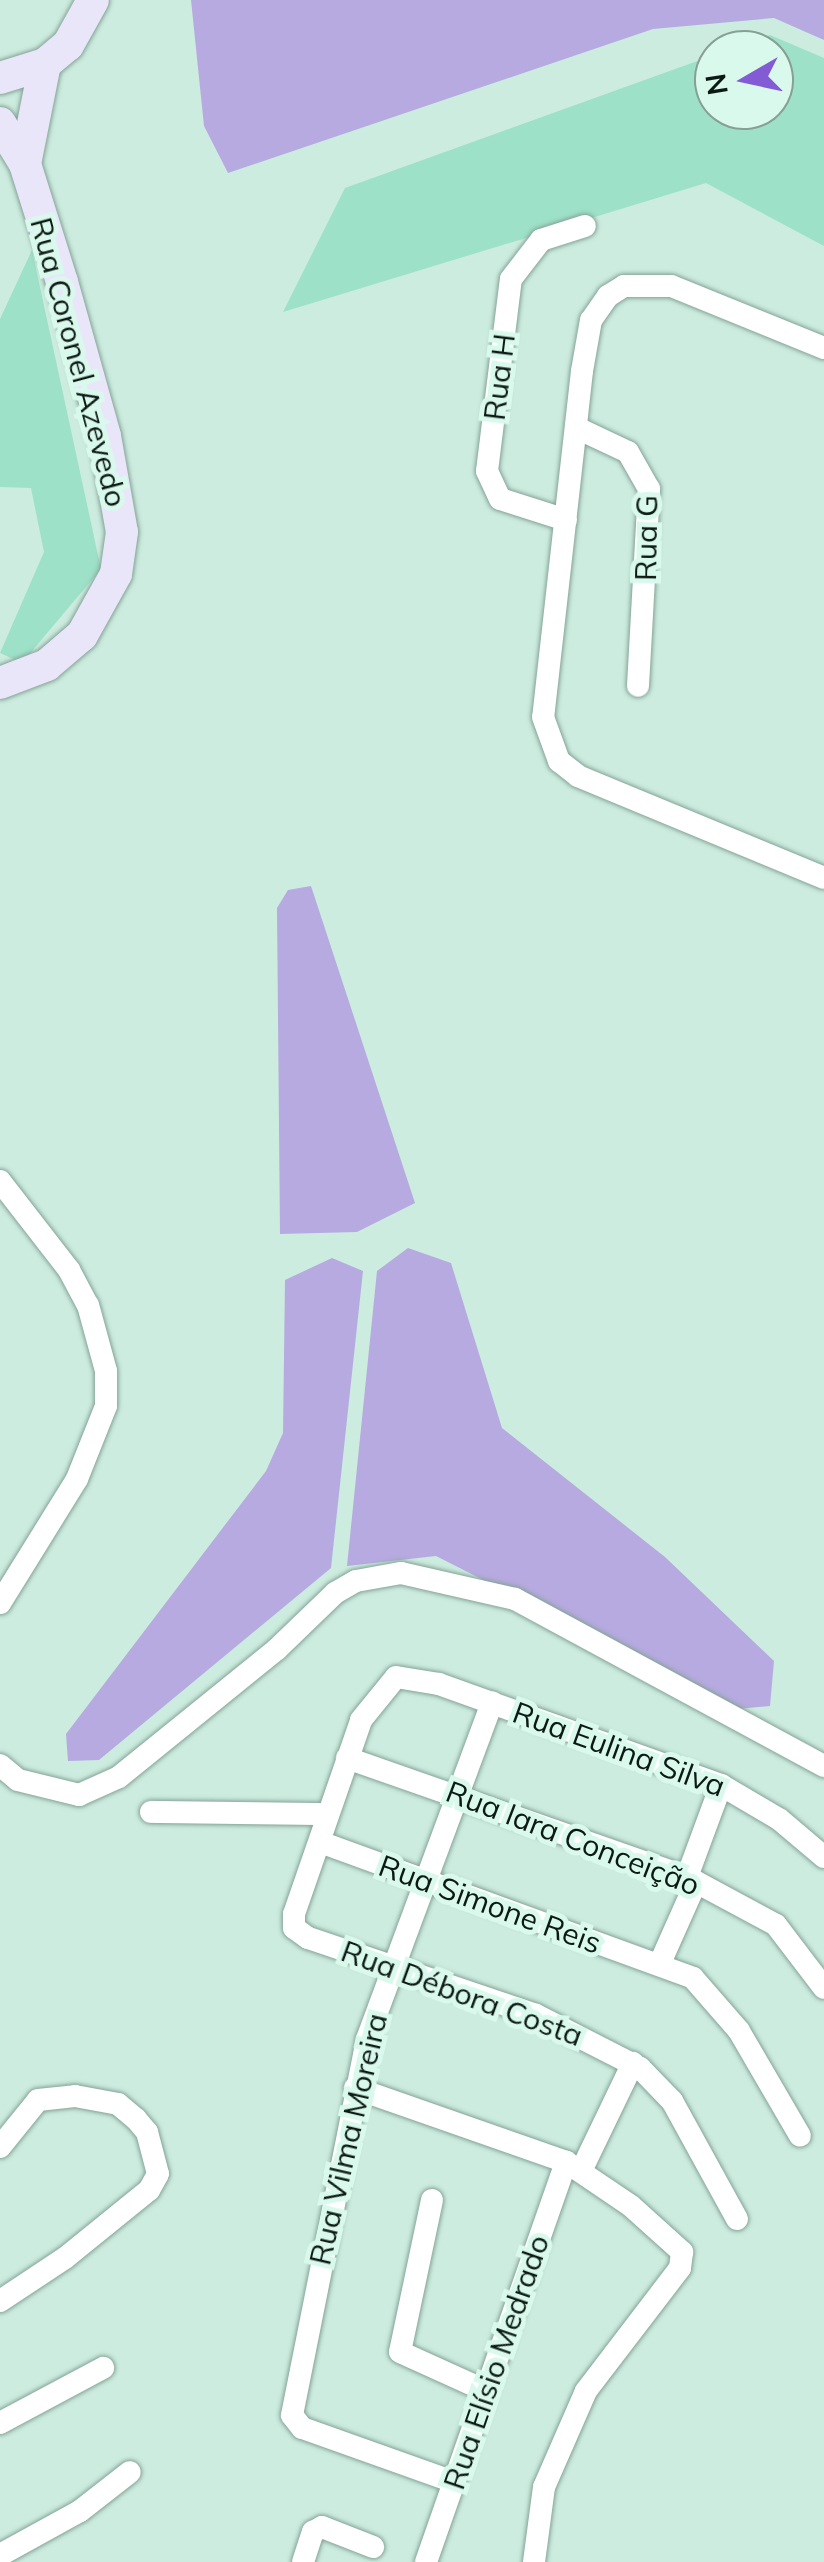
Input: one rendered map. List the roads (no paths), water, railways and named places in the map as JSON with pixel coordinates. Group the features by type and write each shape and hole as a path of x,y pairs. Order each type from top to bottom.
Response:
{"main road":[{"path":"0,78 46,64 68,45 92,0"},
{"path":"25,164 46,64"},
{"path":"0,123 25,164"},
{"name":"Rua Coronel Azevedo","path":"0,683 47,664 82,636 116,574 122,532 95,399 25,164"}],"street":[{"name":"Rua H","path":"566,520 500,499 488,472 512,278 541,240 584,226"},
{"path":"824,348 672,286 624,286 591,320 542,717 559,761 578,776 824,878"},
{"name":"Rua G","path":"578,428 628,452 649,489 638,686"},
{"path":"0,1182 69,1270 88,1305 106,1371 106,1406 77,1479 0,1603"},
{"path":"0,1765 30,1785 79,1796 119,1778 276,1650 335,1592 356,1580 401,1573 515,1599 824,1766"},
{"name":"Rua Eulina Silva","path":"347,1758 369,1702 396,1678 492,1702 721,1784 779,1819 824,1857"},
{"name":"Rua Vilma Moreira","path":"454,2482 294,2423 299,2363 355,2088 422,1880 492,1702"},
{"path":"320,1842 347,1758"},
{"name":"Rua Iara Conceição","path":"347,1758 458,1792 691,1879 776,1925 824,1988"},
{"path":"660,1963 721,1784"},
{"path":"151,1812 327,1814"},
{"name":"Rua Simone Reis","path":"320,1842 694,1978 718,2001 800,2136"},
{"name":"Rua Débora Costa","path":"320,1842 294,1914 294,1928 308,1938 551,2021 633,2064 672,2101 737,2219"},
{"name":"Rua Elísio Medrado","path":"426,2562 486,2391 574,2166 633,2064"},
{"path":"355,2088 574,2166 670,2238 682,2252 680,2268 586,2390 540,2500 534,2562"},
{"path":"0,2148 38,2100 75,2096 118,2104 148,2132 158,2174 150,2190 0,2301"},
{"path":"432,2200 400,2332 405,2360 486,2391"},
{"path":"0,2423 103,2368"},
{"path":"0,2555 80,2510 130,2472"},
{"path":"304,2562 314,2532 328,2528 372,2548"}]}
